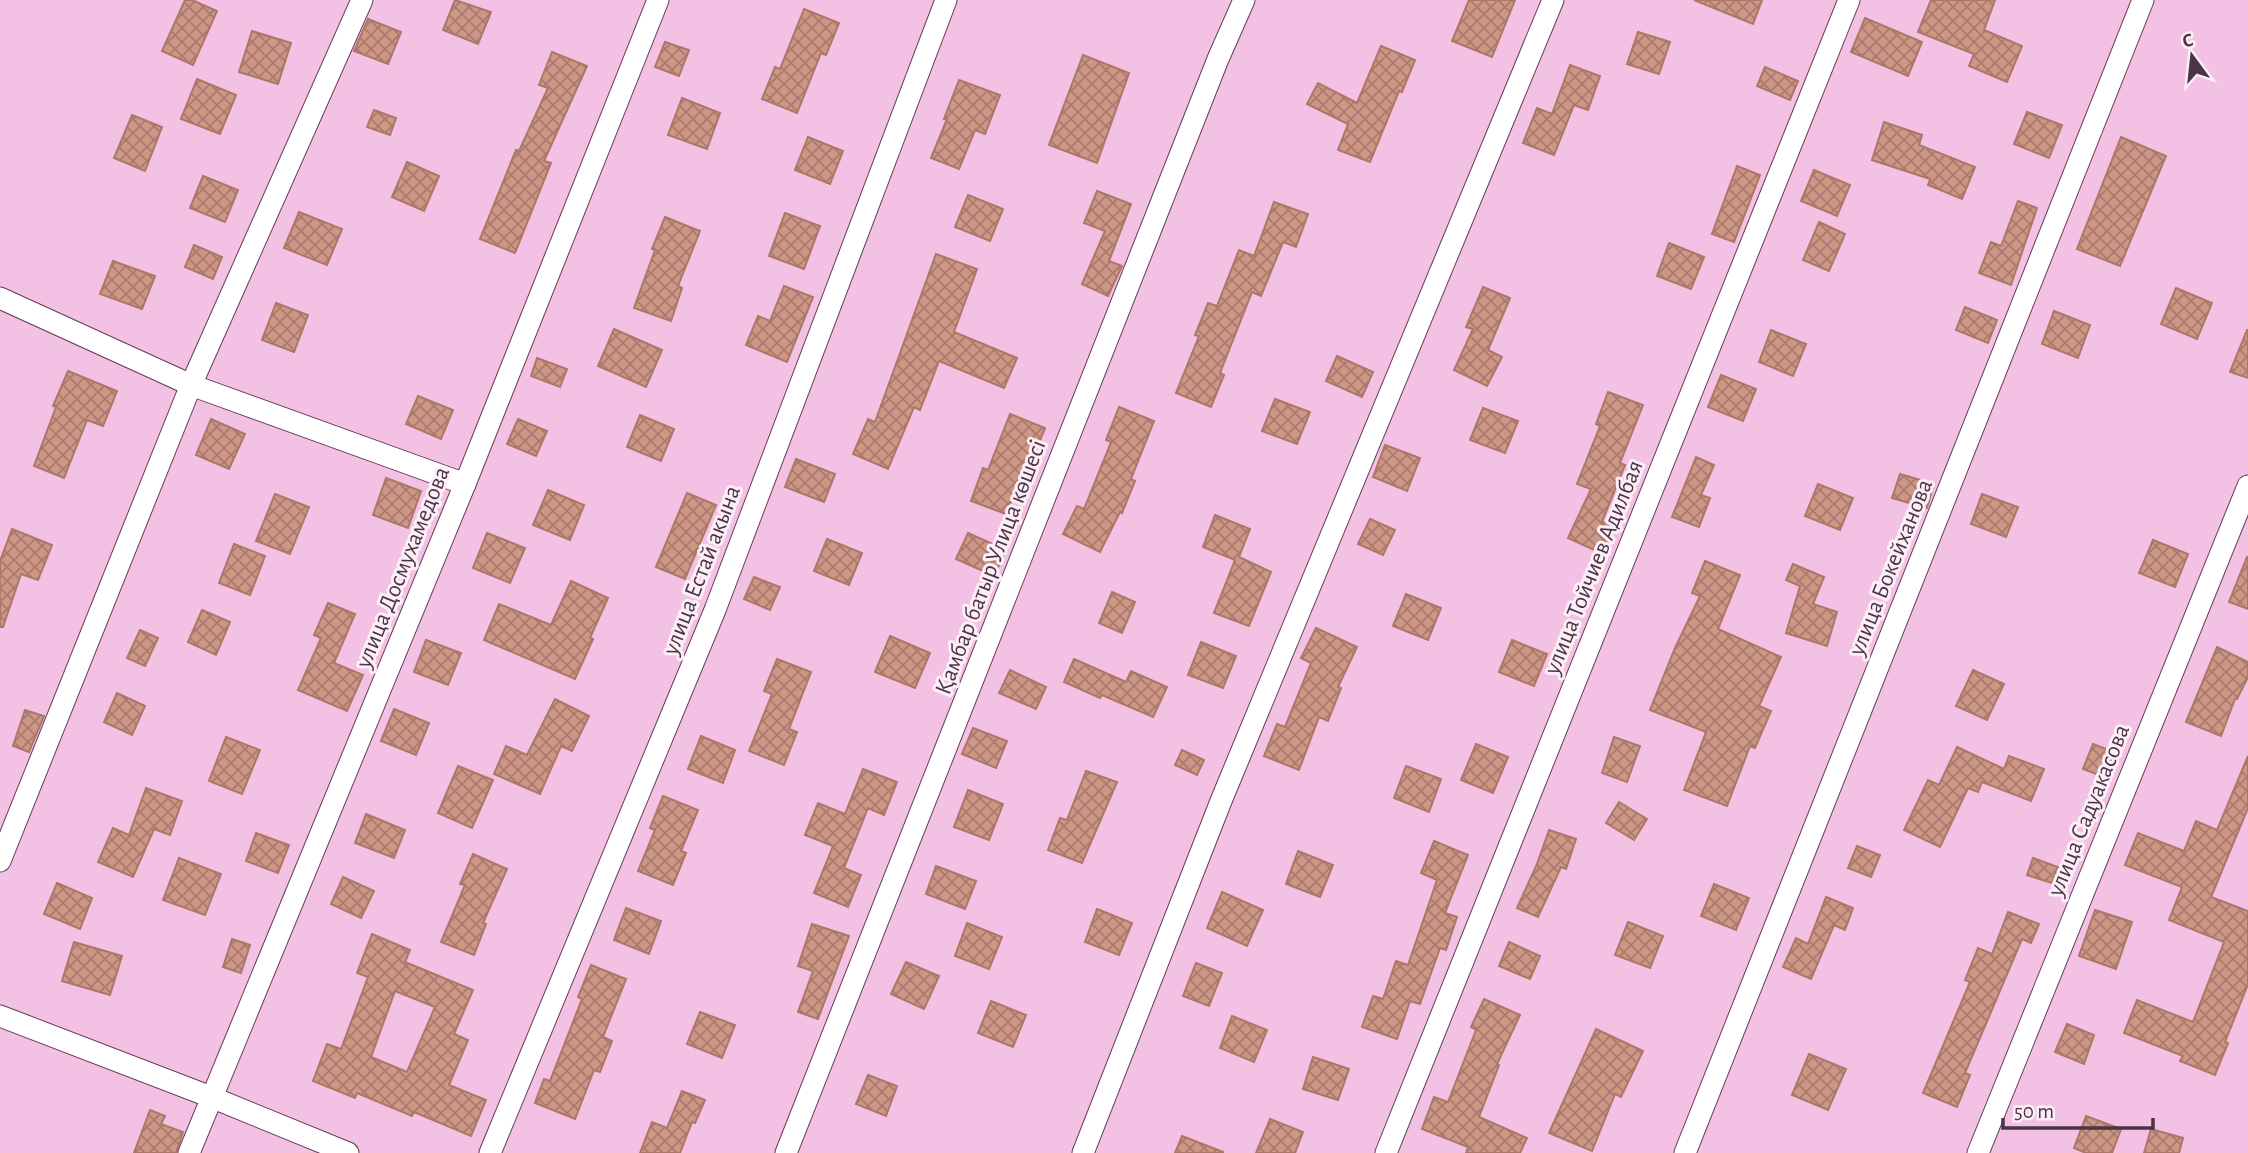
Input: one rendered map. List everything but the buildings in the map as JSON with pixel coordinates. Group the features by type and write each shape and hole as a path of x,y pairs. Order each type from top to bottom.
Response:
{"street":[{"path":"0,861 191,385 362,0"},
{"name":"улица Досмухамедова","path":"189,1153 465,484 658,0"},
{"name":"улица Естай акына","path":"490,1153 715,610 946,0"},
{"name":"Қамбар батыр Улица көшесі","path":"786,1153 1218,59 1244,0"},
{"path":"1083,1153 1221,801 1553,0"},
{"name":"улица Тойчиев Адилбая","path":"1386,1153 1849,0"},
{"name":"улица Бокейханова","path":"1685,1153 2143,0"},
{"path":"0,298 191,385 465,484"},
{"name":"улица Садуакасова","path":"1978,1153 2248,486"},
{"path":"0,1016 348,1153"}]}
